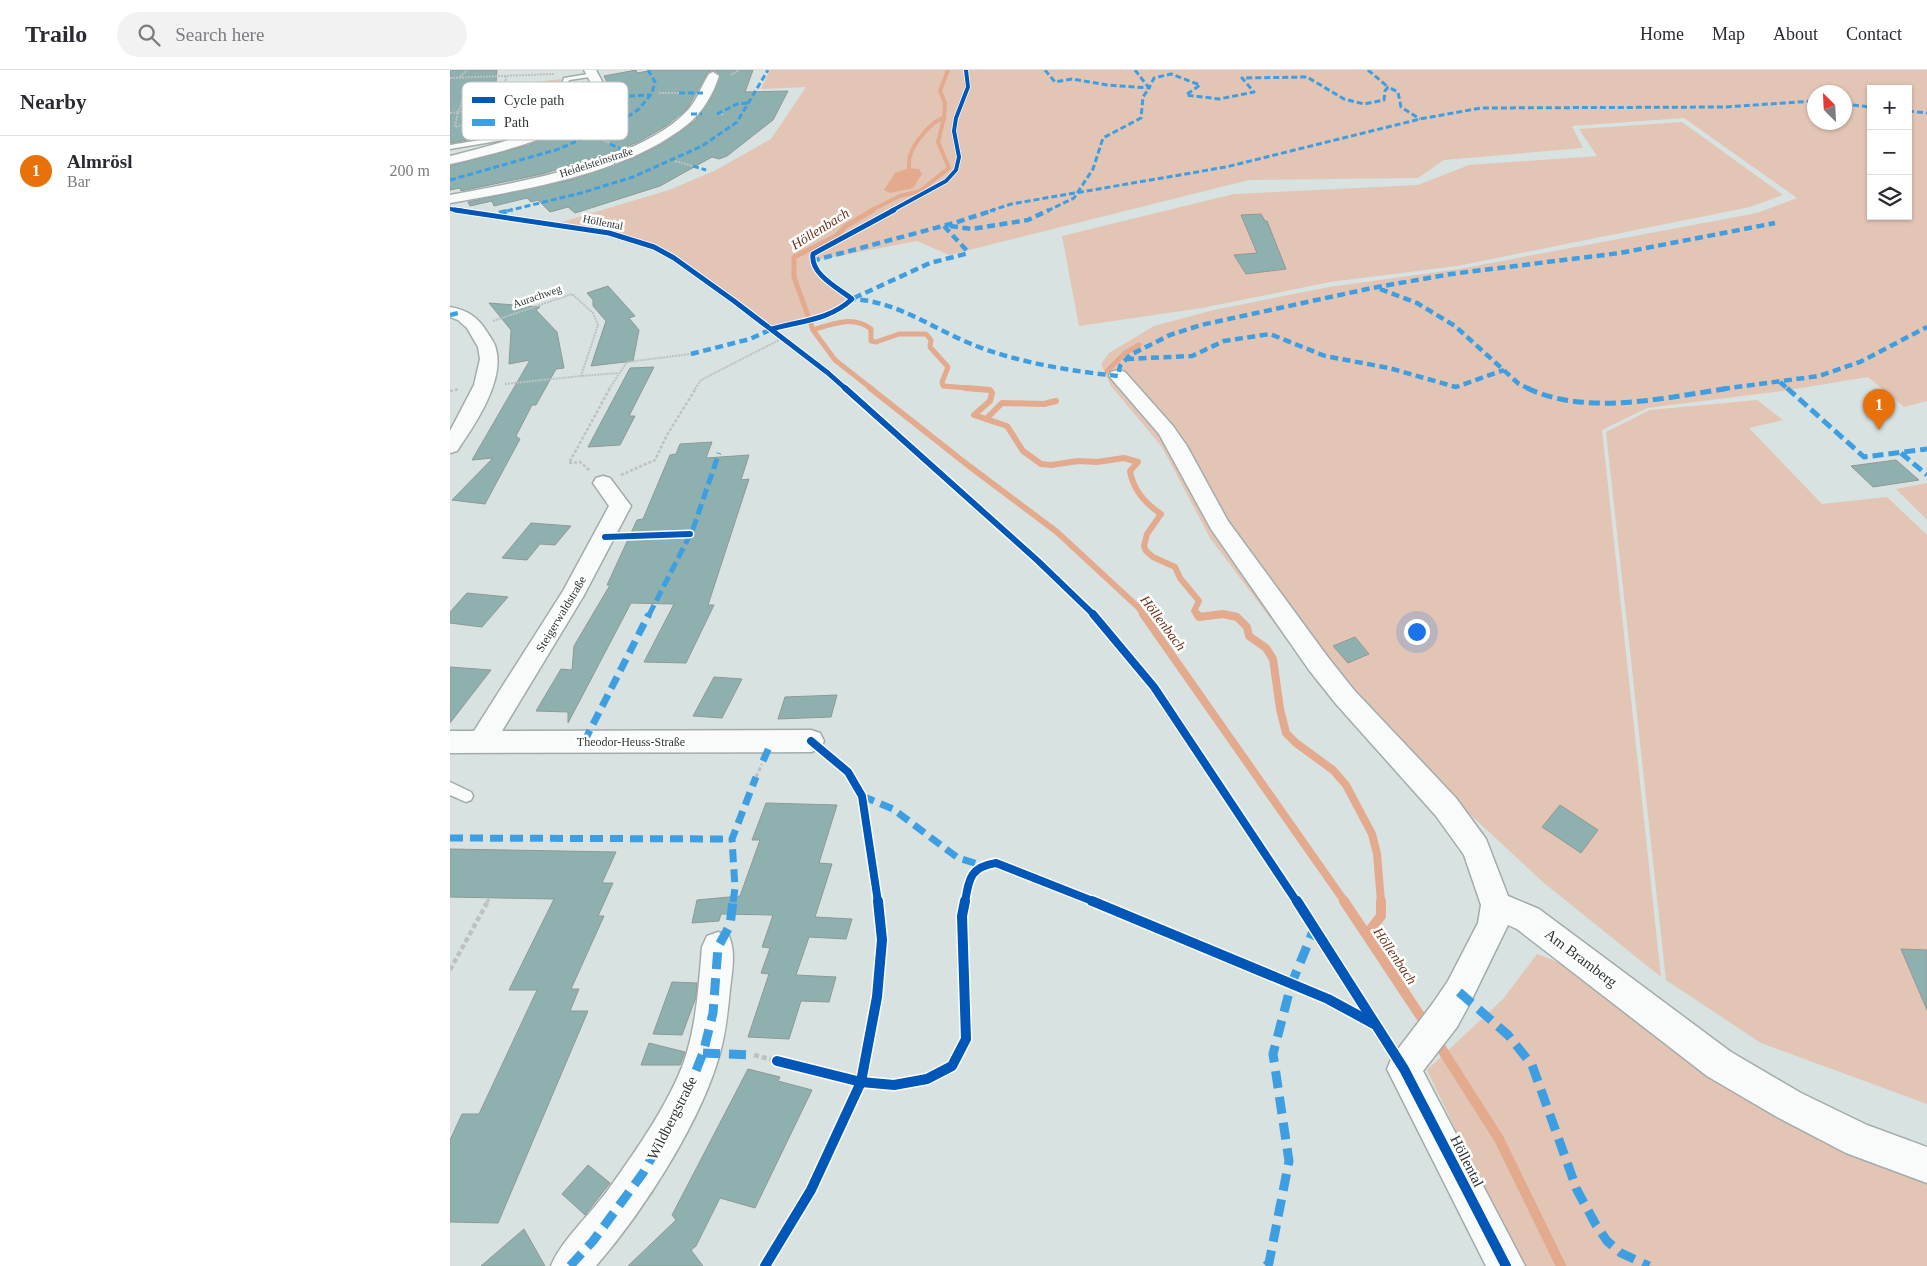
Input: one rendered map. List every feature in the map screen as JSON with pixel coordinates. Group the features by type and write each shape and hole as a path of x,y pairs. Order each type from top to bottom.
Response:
{"street":[{"name":"Heidelsteinstraße","path":"450,199 540,180 611,159 646,145 672,130 694,111 706,93 713,76"},
{"path":"450,160 486,152 524,140"},
{"path":"450,312 458,313 469,319 476,326 487,347 488,369 477,400 450,447"},
{"path":"1118,376 1177,446 1219,524 1318,664 1345,697 1446,807 1476,848 1496,905"},
{"name":"Steigerwaldstraße","path":"481,742 576,591 620,506 603,483"},
{"name":"Theodor-Heuss-Straße","path":"451,744 481,742 811,741"},
{"name":"Höllental","path":"1496,905 1493,925 1445,1014 1427,1041 1404,1069 1506,1266"},
{"name":"Am Bramberg","path":"1496,905 1528,919 1719,1064 1789,1105 1859,1140 1927,1165"},
{"name":"Wildbergstraße","path":"570,1266 593,1241 644,1173 684,1101 703,1053 713,1013 718,946"}],"lane":[{"path":"565,82 566,79 592,72"},
{"path":"450,147 495,140"},
{"path":"450,788 466,796"}],"path":[{"path":"460,78 467,70"},
{"path":"450,78 592,72"},
{"path":"505,82 506,76"},
{"path":"659,93 679,93"},
{"path":"462,102 455,127 462,125"},
{"path":"450,113 462,112"},
{"path":"602,140 610,144"},
{"path":"675,160 693,166"},
{"path":"691,354 627,362 618,373 569,463 580,462 603,483 655,460 666,435 701,380 783,338"},
{"path":"519,383 618,373"},
{"path":"756,778 763,761"},
{"path":"450,970 488,898"},
{"path":"754,1055 777,1061"}],"shaded area":[{"path":"770,70 1927,70 1927,401 1904,407 1868,377 1789,390 1647,408 1602,430 1661,977 1544,883 1298,655 1210,538 1162,447 1111,386 1101,364 1109,353 1154,326 1214,310 1329,287 1459,269 1757,213 1797,198 1684,118 1572,126 1583,148 1444,160 1418,178 1249,180 949,255 917,241 812,261 814,270 852,299 838,311 771,329 674,258 654,247 610,232 552,225 669,190 714,171 771,139 806,87 761,89"},
{"path":"561,79 560,82 534,82"},
{"path":"1682,122 1783,195 1750,207 1457,266 1330,282 1202,308 1079,326 1062,236 1234,194 1418,185 1469,165 1597,156 1579,129"},
{"path":"909,168 919,169 922,174 913,188 890,193 884,190 895,173"},
{"path":"1757,400 1783,420 1749,428 1822,504 1887,497 1927,535 1927,1104 1761,1043 1666,980 1606,432 1650,410"},
{"path":"1927,483 1927,520 1896,489"},
{"path":"1537,954 1571,967 1927,1181 1927,1266 1521,1266 1427,1070 1503,999"}],"building":[{"path":"450,70 497,70 496,82 462,82 462,140 468,140 450,143"},
{"path":"636,70 637,73 654,70 714,70 708,72 687,109 666,126 640,141 609,154 542,174 461,191 460,188 450,190 450,166 541,140 628,140 628,82 607,82 604,76"},
{"path":"714,70 753,70 745,92 788,91 773,120 727,156 719,159 712,157 660,186 575,213 568,207 550,212 538,200 531,202 527,198 494,206 492,201 470,206 468,202 575,179 636,157 664,143 695,121 712,97 720,74"},
{"path":"1261,214 1265,221 1267,221 1286,269 1246,274 1234,255 1257,253 1241,215"},
{"path":"608,286 635,316 629,318 639,330 633,361 591,366 606,321 593,306 593,300 587,293"},
{"path":"489,303 540,307 536,310 557,332 564,368 556,369 536,405 532,405 516,436 520,439 485,504 452,500 493,458 472,460 530,360 509,364 511,330"},
{"path":"654,367 629,416 635,416 620,445 588,447 630,368"},
{"path":"712,442 706,458 749,455 741,480 749,479 708,605 714,605 686,663 644,662 674,604 631,603 568,723 568,712 536,711 561,669 572,670 574,646 610,585 607,585 637,520 643,519 670,455 676,454 680,444"},
{"path":"1896,460 1919,480 1873,487 1851,466"},
{"path":"531,523 571,526 555,545 540,544 527,560 502,558"},
{"path":"467,593 508,597 482,627 450,623 450,612"},
{"path":"1355,637 1369,654 1348,663 1333,646"},
{"path":"450,667 491,670 450,723"},
{"path":"714,677 742,679 722,718 693,716"},
{"path":"837,695 831,717 778,719 785,697"},
{"path":"766,803 837,805 819,863 832,864 815,917 852,919 846,939 809,937 796,975 836,977 829,1002 801,1001 789,1039 748,1037 769,974 761,973 770,948 762,947 773,915 721,914 719,921 692,923 697,900 740,896 760,840 752,840"},
{"path":"1560,805 1598,830 1581,853 1542,827"},
{"path":"450,849 616,852 602,883 613,883 598,916 604,916 571,989 579,989 570,1011 588,1011 498,1223 450,1222 450,1140 462,1114 479,1114 537,990 509,990 554,899 450,897"},
{"path":"1901,949 1927,950 1927,1010"},
{"path":"672,982 697,983 696,997 682,1035 653,1034"},
{"path":"649,1043 685,1052 680,1065 641,1065"},
{"path":"748,1069 780,1077 778,1081 812,1090 755,1208 720,1198 696,1246 691,1250 703,1266 628,1266 676,1220 672,1215"},
{"path":"588,1165 610,1183 585,1215 562,1194"},
{"path":"524,1229 545,1266 481,1266"}],"waterway":[{"name":"Höllenbach","path":"944,118 945,103 940,91 948,70"},
{"name":"Höllenbach","path":"870,211 900,196 920,191 949,168 938,142 944,118"},
{"path":"909,168 910,156 919,139 934,123 944,118"},
{"name":"Höllenbach","path":"813,330 794,277 794,257 836,236 846,226 873,210"},
{"path":"813,330 842,322 857,322 871,329 871,341 876,342 899,334 926,334 931,340 930,347 948,367 942,382 943,386 980,389"},
{"name":"Höllenbach","path":"813,330 835,360 872,389"},
{"path":"1107,371 1125,353 1139,345"},
{"name":"Höllenbach","path":"870,388 1057,532 1138,607 1144,615"},
{"path":"966,388 990,390 992,393 990,401 974,415 986,419"},
{"path":"986,419 1002,403 1044,404 1056,401"},
{"path":"986,419 1007,426 1023,451 1041,464 1051,465 1078,461 1097,462 1124,458 1138,462 1130,471 1134,484 1145,501 1161,514 1147,534 1144,546 1146,551 1153,557 1175,567 1180,578 1199,601 1194,611 1197,614"},
{"name":"Höllenbach","path":"1143,614 1345,902"},
{"path":"1197,614 1199,617 1215,615"},
{"path":"1215,615 1228,615"},
{"path":"1215,615 1228,615"},
{"path":"1228,615 1232,615"},
{"path":"1228,615 1237,617 1247,627 1249,636 1266,648 1273,659 1280,709 1286,733 1296,743 1333,770 1346,785 1372,834 1377,854 1381,902"},
{"name":"Höllenbach","path":"1344,901 1427,1026"},
{"path":"1367,934 1381,916 1381,902"},
{"name":"Höllenbach","path":"1436,1040 1499,1139 1561,1266"}],"marked path":[{"path":"628,116 639,109 652,93 655,82 648,70"},
{"path":"499,213 581,193 633,177 702,146 737,122 768,70"},
{"path":"1045,70 1055,82 1072,79 1107,85 1149,88 1154,78 1171,74 1200,85 1186,95 1219,99 1254,92 1242,78 1307,77 1344,99 1364,104 1384,100 1385,91 1388,87 1398,92 1401,107 1420,119"},
{"path":"950,226 972,229 1028,220 1074,198 1093,169 1103,138 1141,118 1143,97 1149,88 1135,70"},
{"path":"1368,70 1388,87"},
{"path":"679,93 706,93"},
{"path":"629,96 651,95"},
{"path":"812,261 954,223 1011,204 1226,167 1420,119 1481,108 1725,107 1807,101"},
{"path":"717,114 737,104 749,103"},
{"path":"1852,105 1867,107"},
{"path":"1912,111 1927,113"},
{"path":"691,114 702,114"},
{"path":"450,180 559,149 579,140"},
{"path":"610,144 629,153"},
{"path":"611,159 616,163"},
{"path":"693,166 706,170"},
{"path":"849,296 852,299 871,300 893,307 970,344 1012,357 1082,372 1118,376 1120,366 1130,355 1170,335 1201,325 1372,288 1451,274 1620,253 1775,223"},
{"path":"944,226 969,253"},
{"path":"854,298 930,263 969,253"},
{"path":"1380,289 1417,303 1455,326 1519,384 1559,400 1581,403 1642,400 1819,376 1860,362 1927,327"},
{"path":"450,315 458,313"},
{"path":"691,354 750,339 774,328"},
{"path":"1126,359 1192,356 1224,341 1270,334 1325,356 1389,368 1456,387 1504,370"},
{"path":"1780,382 1864,457 1927,449"},
{"path":"584,742 693,529 719,453"},
{"path":"1901,453 1927,475"},
{"path":"763,761 771,743"},
{"path":"570,1266 593,1241 643,1173 684,1101 703,1053 713,1013 718,947 730,925 735,888 732,839 756,777"},
{"path":"862,796 893,809 958,858 981,865"},
{"path":"450,838 732,839"},
{"path":"1266,1266 1269,1263 1289,1161 1273,1054 1291,985 1314,929"},
{"path":"1459,992 1508,1035 1532,1065 1538,1077 1577,1190 1585,1208 1607,1241 1621,1253 1649,1266"},
{"path":"703,1053 754,1055"}],"cycle path":[{"path":"772,329 826,316 852,299 815,269 812,261 813,254 946,181 956,170 959,157 954,131 956,118 968,87 966,70"},
{"path":"450,209 609,233 654,247 674,258 828,373 1038,561 1091,612 1154,687 1233,803 1386,1039 1404,1069 1506,1266"},
{"path":"605,537 690,534"},
{"path":"765,1266 811,1190 861,1082 877,997 882,940 874,868 862,796 848,772 811,741"},
{"path":"777,1061 861,1082 894,1085 927,1079 952,1066 966,1039 962,916 968,884 974,872 981,865 996,863 1042,880 1328,999 1374,1024"}],"place":[{"name":"Almrösl","path":"1879,430"}]}
